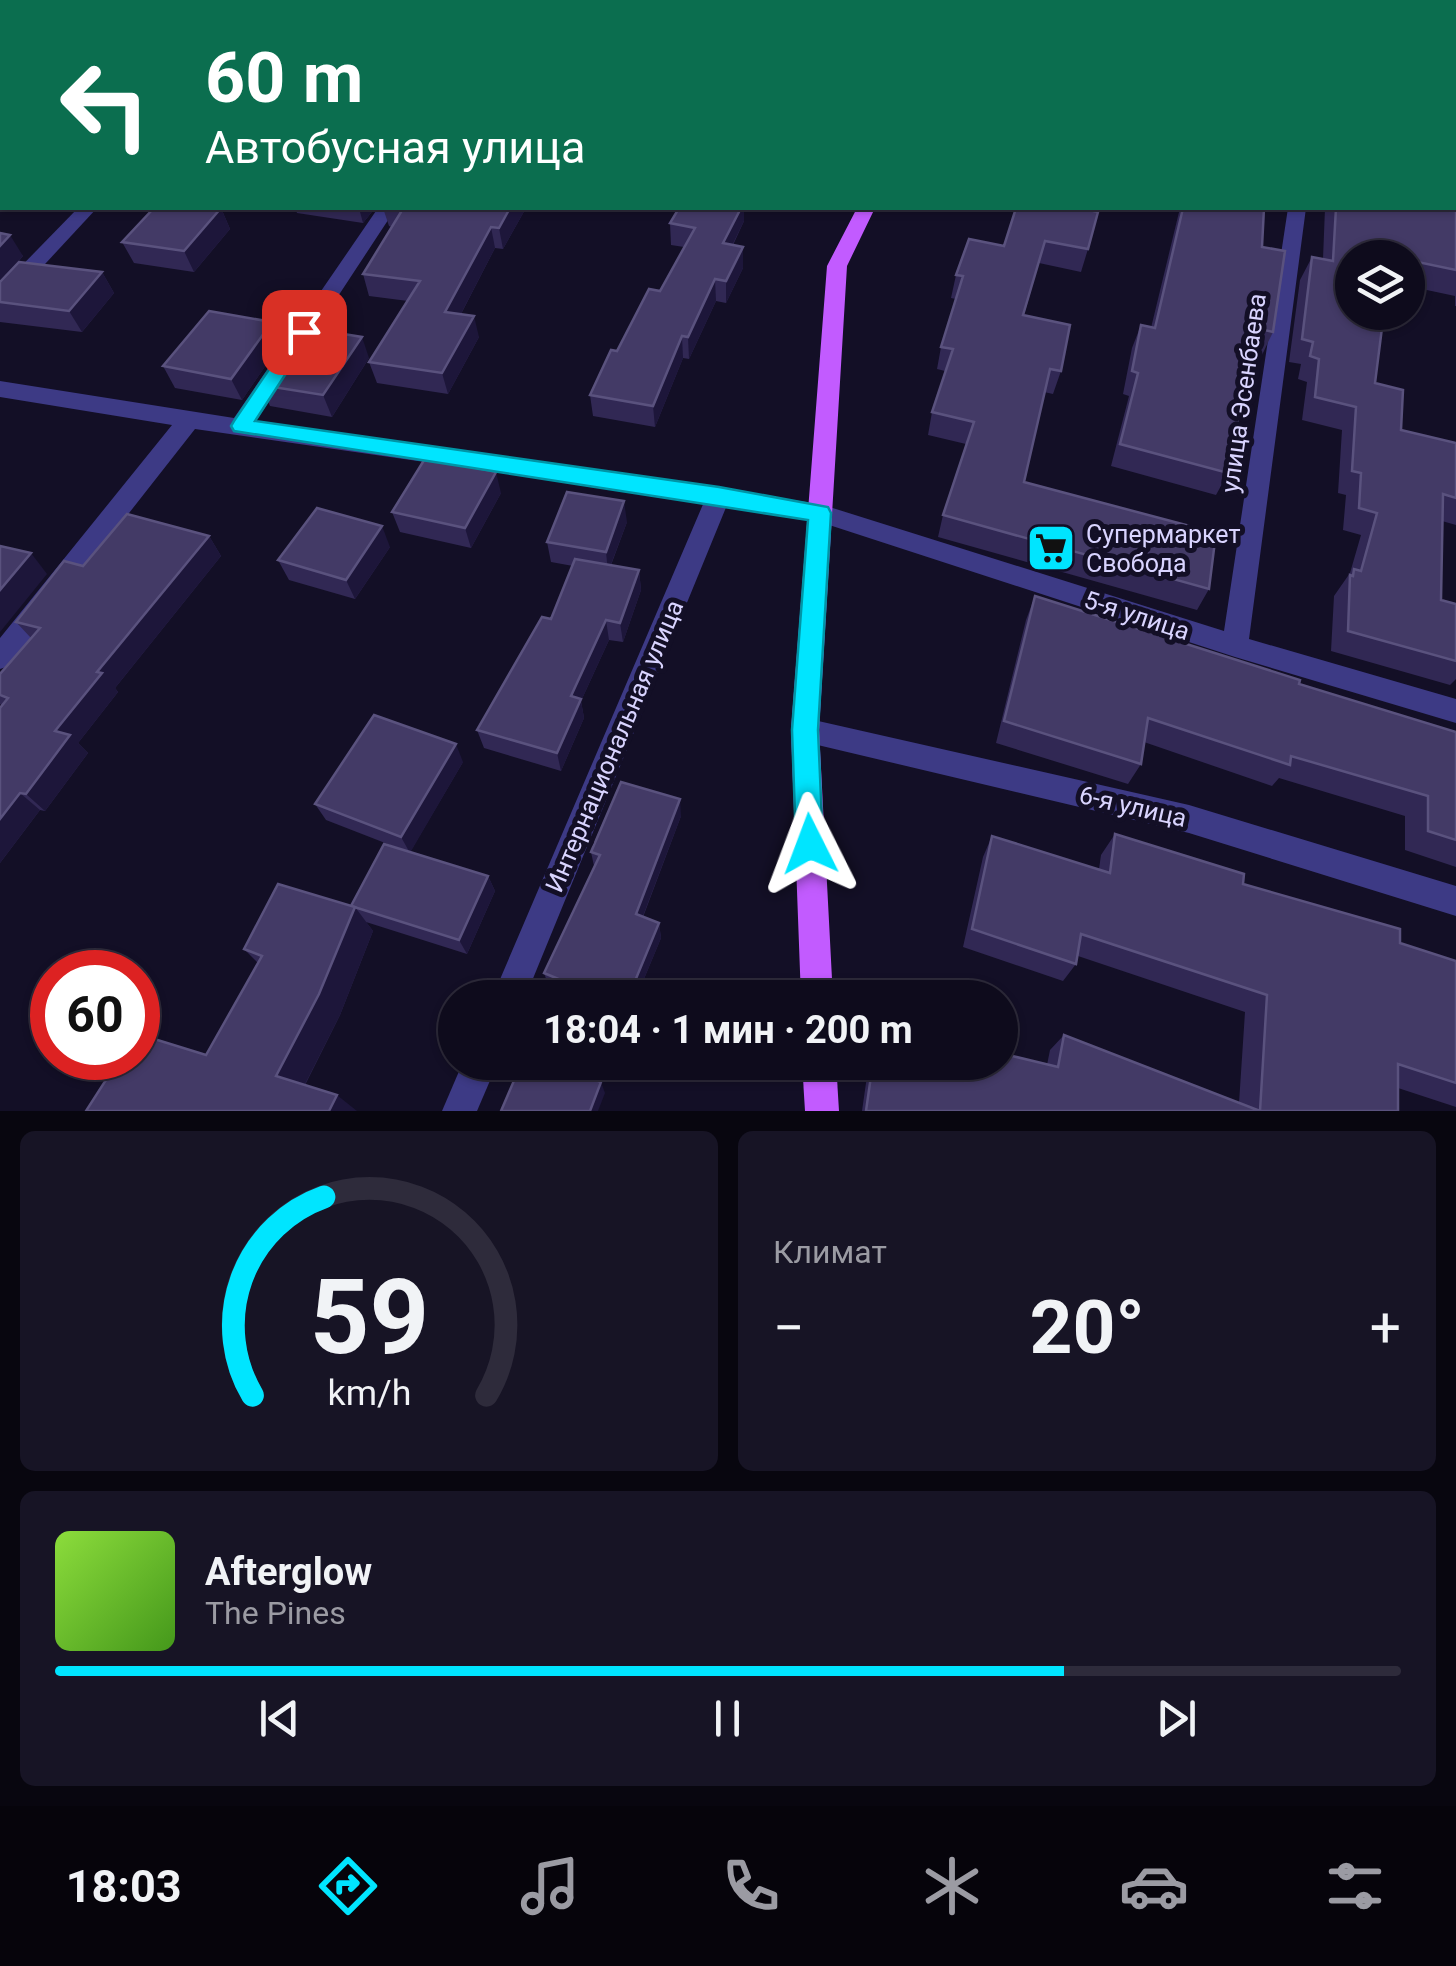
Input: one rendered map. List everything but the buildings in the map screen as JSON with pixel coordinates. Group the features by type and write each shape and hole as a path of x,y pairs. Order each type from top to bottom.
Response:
{"main road":[{"path":"815,980 805,730 836,266 865,210"},
{"path":"821,1080 822,1111"}],"street":[{"path":"0,300 86,210"},
{"path":"241,426 386,210"},
{"name":"улица Эсенбаева","path":"1235,646 1296,210"},
{"name":"5-я улица","path":"0,388 189,420 719,495 820,513 1235,646 1456,711"},
{"path":"0,658 189,420"},
{"name":"Интернациональная улица","path":"516,980 719,495"},
{"name":"6-я улица","path":"805,730 1189,819 1456,901"},
{"path":"459,1111 473,1080"}],"place":[{"name":"Супермаркет Свобода","path":"1051,548"}],"route":[{"path":"304,332 241,426 820,513 805,730 810,844"}]}
